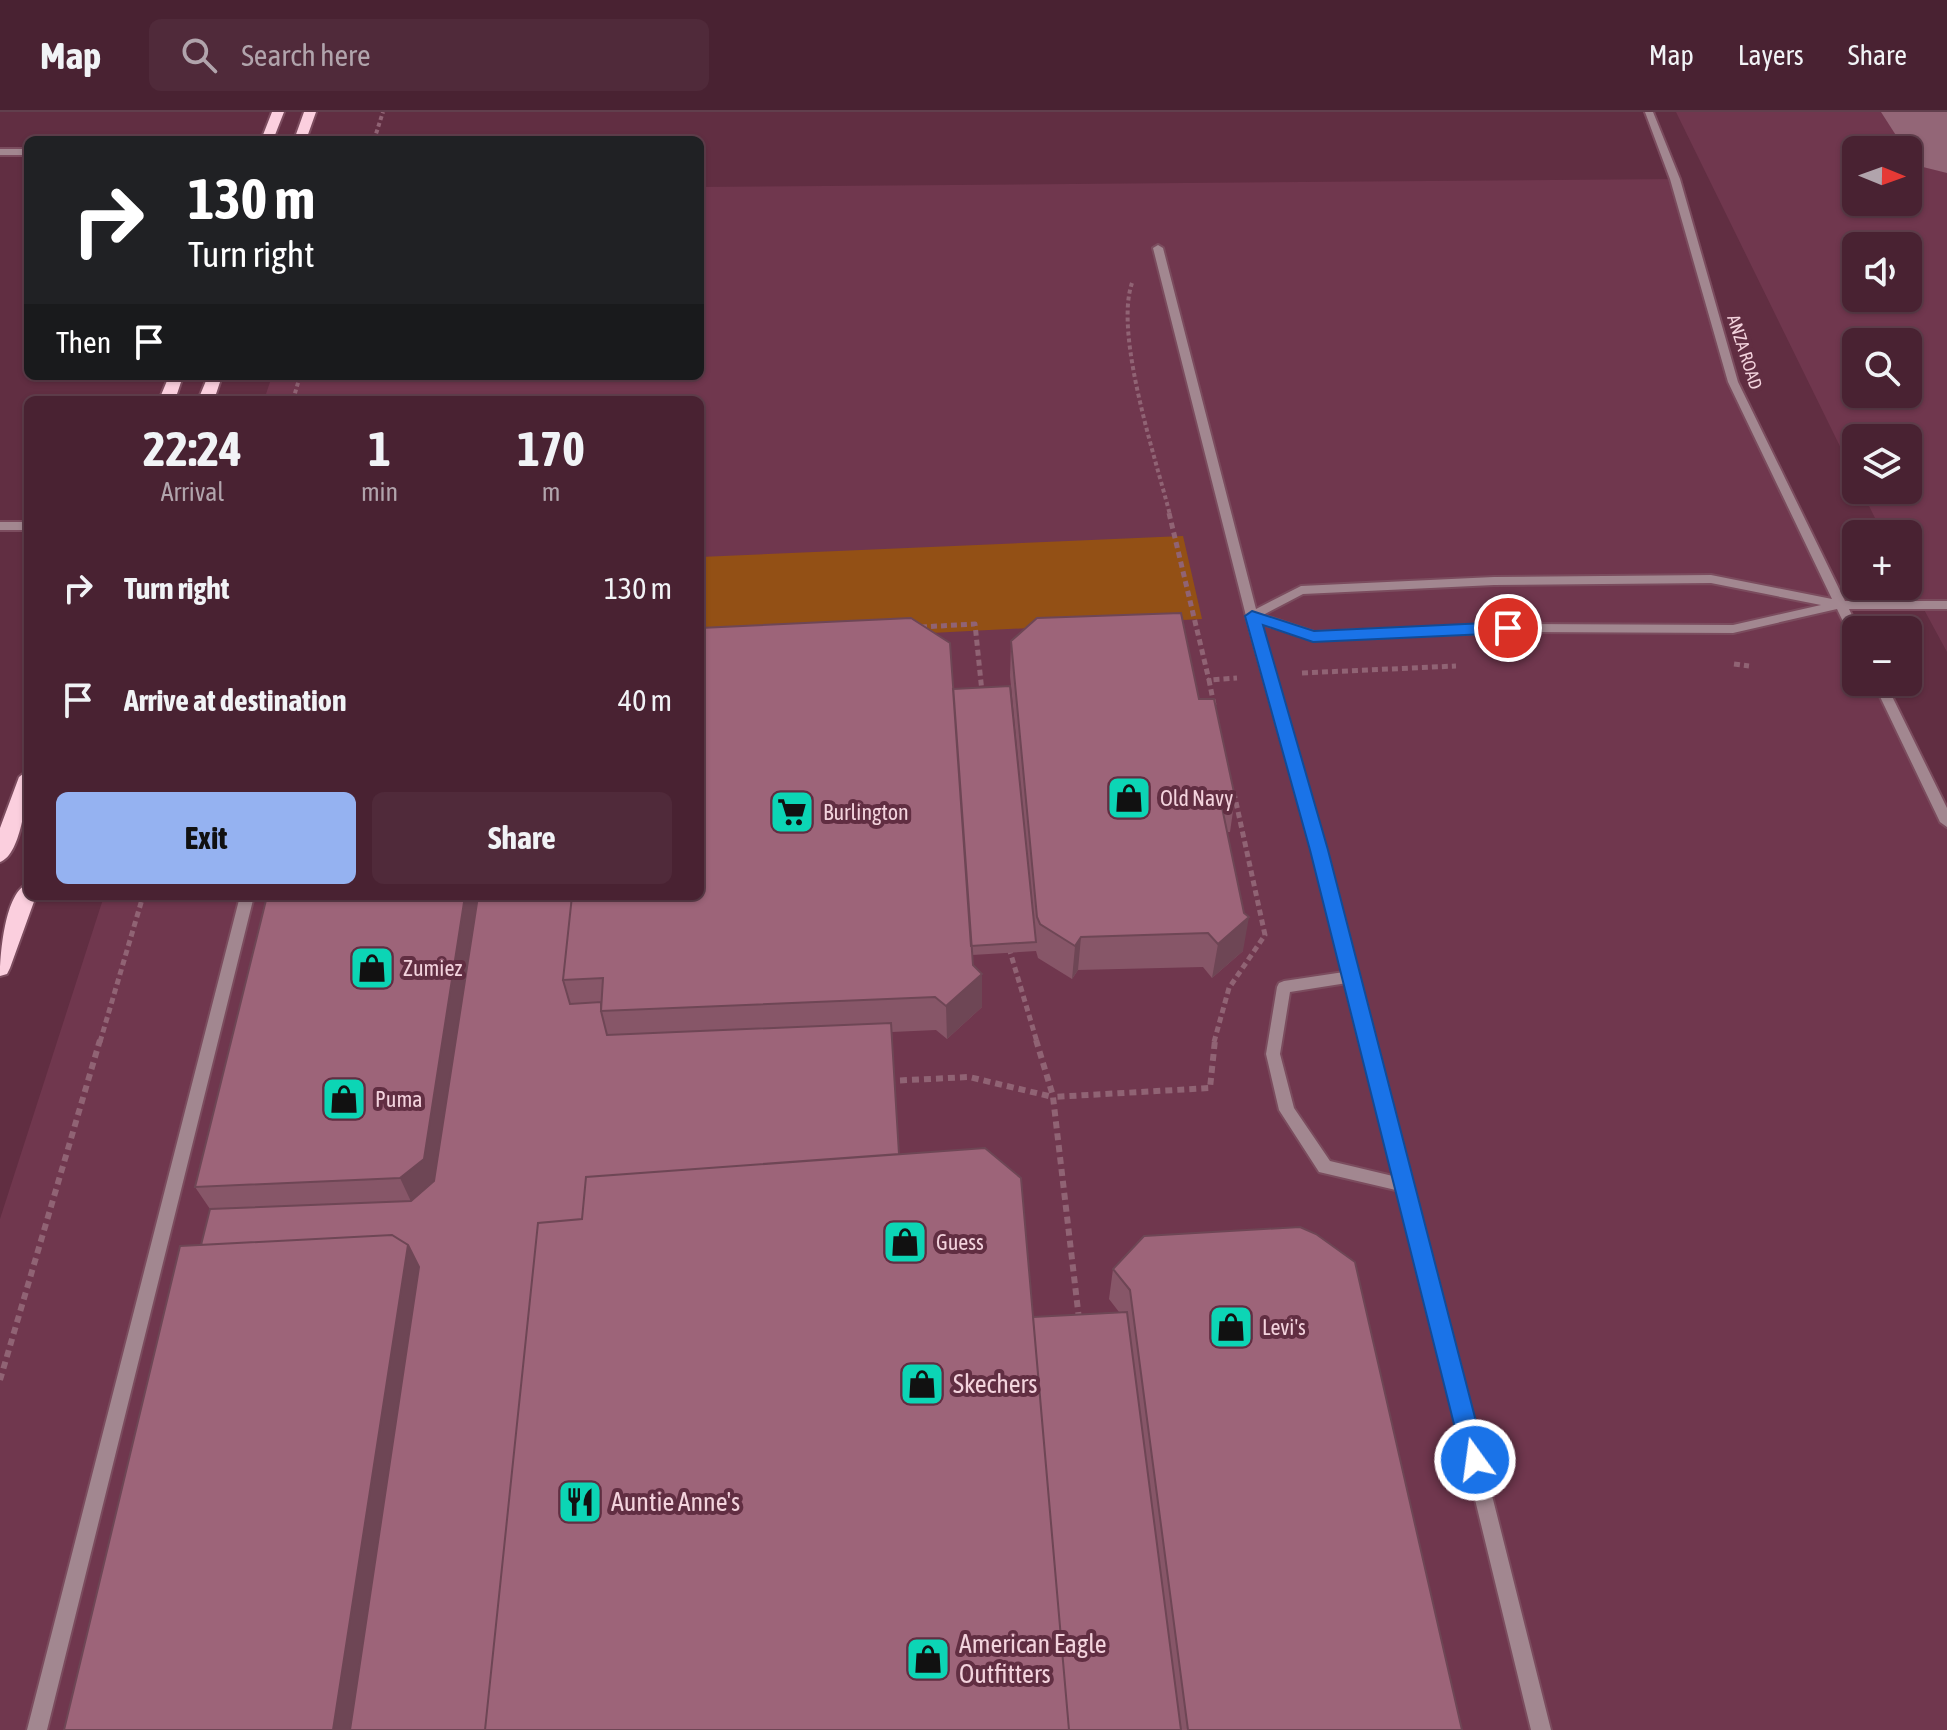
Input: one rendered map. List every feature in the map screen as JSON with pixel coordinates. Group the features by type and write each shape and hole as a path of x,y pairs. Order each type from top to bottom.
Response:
{"main road":[{"path":"269,136 278,112"},
{"path":"301,136 310,112"},
{"path":"0,855 24,788"},
{"path":"0,968 25,900"}],"street":[{"name":"ANZA ROAD","path":"1649,112 1675,179 1733,382 1846,616"},
{"path":"0,152 24,152"},
{"path":"1158,248 1252,616 1407,1186 1541,1730"},
{"path":"0,526 24,526"},
{"path":"1252,616 1301,590 1494,581 1711,579 1841,605 1947,605"},
{"path":"1252,616 1313,636 1508,628 1733,629 1841,605"},
{"path":"1886,696 1947,822"},
{"path":"37,1730 246,900"},
{"path":"1351,977 1284,987 1273,1054 1287,1110 1325,1167 1407,1186"}],"path":[{"path":"375,136 383,112"},
{"path":"1135,275 1125,303 1130,347 1209,680"},
{"path":"914,627 975,624 983,701"},
{"path":"0,1380 142,900"},
{"path":"875,1081 969,1077 1053,1097 1009,945"}],"shaded area":[{"path":"1676,112 1947,112 1947,652 1919,600 1922,600 1922,520 1876,520 1868,504 1922,504 1922,424 1842,424 1842,450"},
{"path":"1675,179 1733,382 1846,616 1842,616 1842,696 1885,696 1947,823 1947,1730 0,1730 0,1219 103,900 704,900 704,396 265,396 271,380 704,380 704,187"},
{"path":"1183,536 1202,619 704,645 704,557"}],"building":[{"path":"1181,613 1199,699 1214,699 1235,797 1220,798 1244,913 1249,917 1218,944 1208,933 1081,937 1075,946 1040,924 1037,917 1011,641 1037,618"},
{"path":"911,618 950,643 973,965 982,974 946,1006 935,997 601,1011 603,978 563,980 572,900 704,900 704,628"},
{"path":"1010,686 1036,942 971,946 953,689"},
{"path":"266,900 464,900 424,1159 400,1178 195,1187"},
{"path":"477,900 572,900 563,980 570,1004 601,1002 607,1035 891,1023 899,1154 586,1177 582,1219 538,1223 485,1730 350,1730 419,1267 408,1245 392,1235 201,1245 210,1209 411,1201 434,1181"},
{"path":"985,1148 1021,1178 1069,1730 485,1730 538,1223 582,1219 586,1177"},
{"path":"1300,1227 1316,1234 1355,1262 1462,1730 1188,1730 1130,1290 1113,1269 1144,1236"},
{"path":"392,1235 408,1245 333,1730 64,1730 180,1246"},
{"path":"1127,1312 1181,1730 1069,1730 1033,1317"}],"taxiway":[{"path":"1925,112 1947,146"}],"place":[{"name":"Old Navy","path":"1129,798"},
{"name":"Burlington","path":"792,812"},
{"name":"Zumiez","path":"372,968"},
{"name":"Puma","path":"344,1099"},
{"name":"Guess","path":"905,1242"},
{"name":"Levi's","path":"1231,1327"},
{"name":"Skechers","path":"922,1384"},
{"name":"Auntie Anne's","path":"580,1502"},
{"name":"American Eagle Outfitters","path":"928,1659"}],"route":[{"path":"1475,1460 1319,850 1252,616 1313,636 1508,628"}]}
